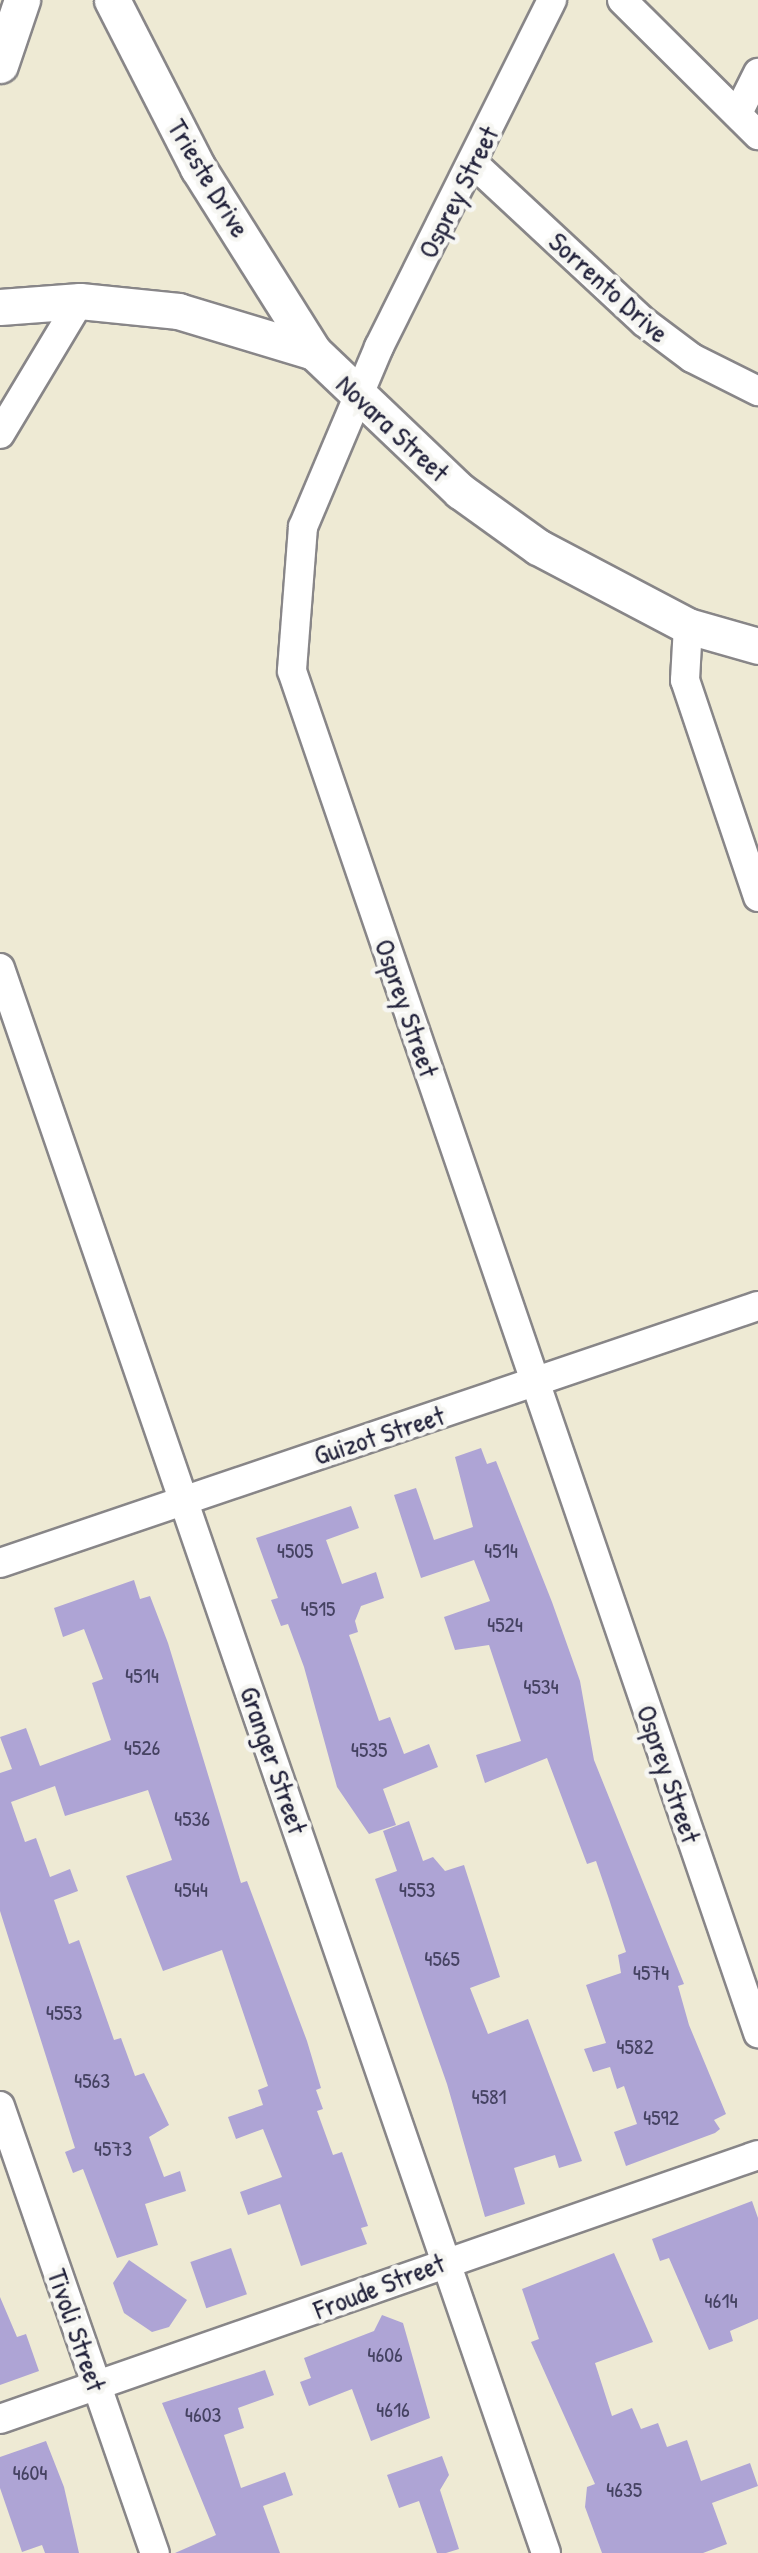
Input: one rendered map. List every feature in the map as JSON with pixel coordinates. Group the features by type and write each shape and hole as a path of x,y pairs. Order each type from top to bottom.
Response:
{"street":[{"path":"0,65 22,0"},
{"name":"Trieste Drive","path":"112,0 198,168 314,352"},
{"name":"Osprey Street","path":"552,0 474,164 379,347 303,527 292,671 758,2033"},
{"path":"622,0 758,135"},
{"path":"738,113 758,73"},
{"name":"Sorrento Drive","path":"474,164 644,322 692,358 758,392"},
{"path":"0,434 80,302"},
{"name":"Novara Street","path":"0,307 80,302 178,311 314,352 460,490 538,547 688,626 758,646"},
{"path":"688,626 685,680 758,897"},
{"name":"Granger Street","path":"0,968 546,2553"},
{"name":"Guizot Street","path":"0,1563 758,1306"},
{"name":"Tivoli Street","path":"0,2106 155,2553"},
{"name":"Froude Street","path":"0,2419 444,2260 758,2156"}],"building":[{"path":"481,1448 487,1464 496,1461 552,1602 580,1681 594,1760 684,1984 678,1986 689,2025 726,2114 714,2120 720,2129 715,2133 626,2166 614,2132 637,2124 624,2086 617,2089 610,2067 593,2072 584,2049 606,2043 586,1985 621,1973 618,1955 626,1952 596,1861 587,1864 547,1758 485,1783 476,1755 521,1741 489,1645 455,1650 444,1617 490,1601 474,1560 421,1578 394,1495 416,1488 434,1540 473,1527 455,1457"},
{"path":"351,1506 359,1528 326,1540 342,1584 376,1572 384,1598 361,1606 355,1621 358,1632 349,1635 379,1721 390,1717 404,1754 429,1744 438,1767 383,1789 396,1825 369,1834 337,1787 304,1667 288,1624 281,1626 271,1600 278,1598 256,1538"},
{"path":"134,1580 140,1599 150,1596 168,1643 241,1883 247,1881 307,2041 321,2088 316,2090 323,2109 317,2111 333,2155 342,2152 368,2226 361,2228 367,2244 301,2266 280,2204 248,2215 240,2192 282,2177 263,2129 236,2139 228,2117 263,2105 258,2090 268,2086 222,1950 163,1971 126,1876 172,1860 148,1790 65,1816 55,1786 11,1802 25,1842 36,1838 50,1877 70,1869 78,1891 54,1900 69,1944 79,1940 114,2040 121,2038 135,2076 144,2073 169,2125 149,2137 164,2177 180,2171 186,2191 145,2204 158,2245 117,2258 83,2169 73,2173 65,2152 75,2148 0,1911 0,1773 12,1769 0,1737 26,1728 40,1766 111,1740 92,1683 103,1679 84,1629 63,1637 54,1608"},
{"path":"409,1821 423,1861 433,1857 445,1871 464,1865 500,1977 470,1988 488,2034 528,2019 582,2161 559,2168 555,2155 514,2168 525,2204 485,2217 447,2084 375,1879 397,1871 383,1831"},
{"path":"752,2201 758,2218 758,2319 730,2331 733,2341 709,2350 669,2258 660,2261 652,2239"},
{"path":"231,2248 247,2294 206,2308 190,2262"},
{"path":"614,2253 653,2342 595,2363 612,2416 632,2408 641,2429 658,2423 667,2447 687,2440 701,2481 750,2463 758,2486 712,2503 727,2544 703,2553 602,2553 585,2507 587,2487 595,2484 531,2342 539,2339 522,2289"},
{"path":"129,2260 187,2300 169,2327 152,2332 124,2313 113,2283"},
{"path":"0,2297 17,2337 26,2334 39,2371 0,2385"},
{"path":"382,2315 403,2323 430,2418 371,2441 352,2389 309,2406 300,2382 311,2378 304,2358 374,2331"},
{"path":"265,2370 274,2395 238,2408 244,2428 224,2435 241,2488 285,2472 293,2495 263,2506 280,2553 175,2553 216,2535 162,2403"},
{"path":"46,2441 64,2487 79,2553 45,2553 42,2545 22,2552 0,2488 0,2457"},
{"path":"442,2456 449,2475 440,2490 459,2549 437,2553 419,2501 399,2508 387,2475"}]}
